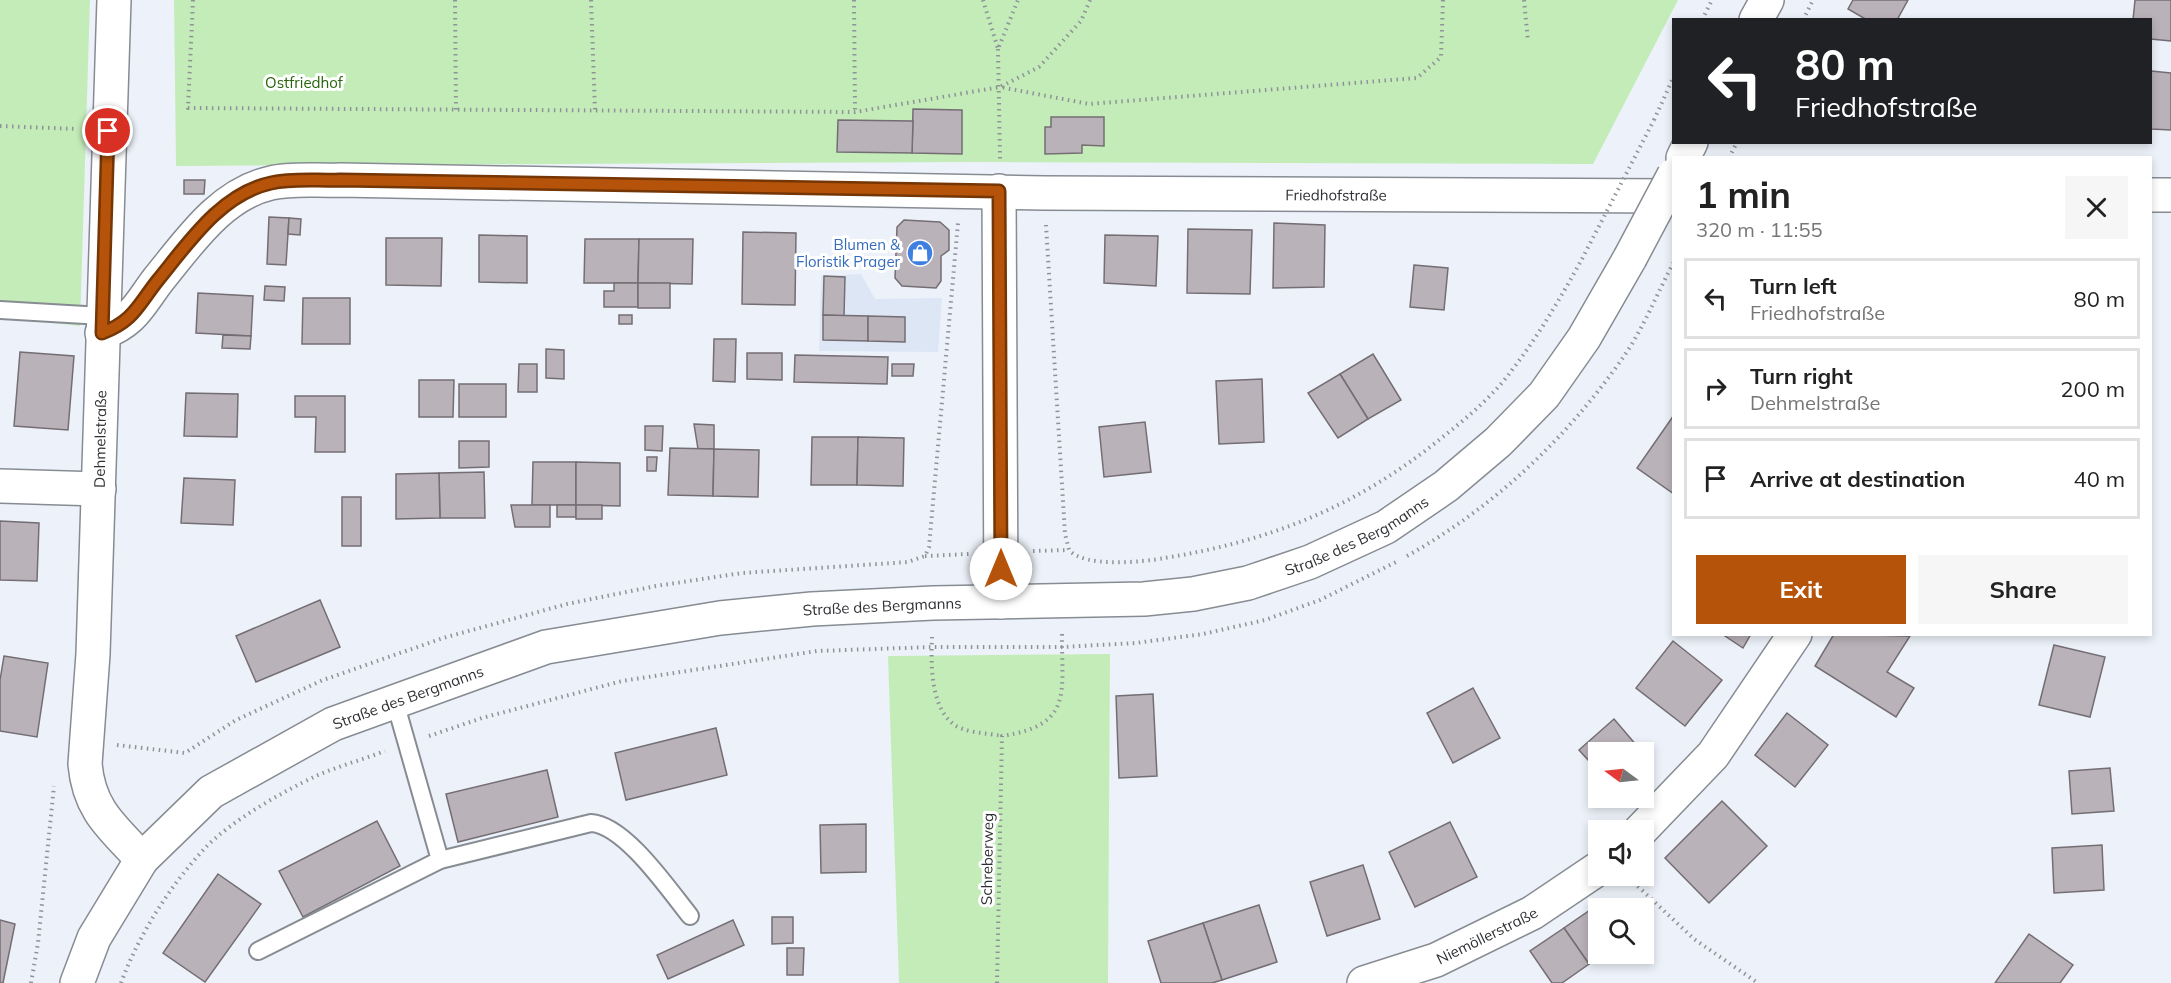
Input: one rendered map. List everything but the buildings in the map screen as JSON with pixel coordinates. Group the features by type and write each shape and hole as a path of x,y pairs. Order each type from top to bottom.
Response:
{"street":[{"name":"Dehmelstraße","path":"114,0 102,324 99,489 87,782 98,812 142,859"},
{"path":"1757,18 1767,0"},
{"name":"Straße des Bergmanns","path":"77,983 94,938 142,859 211,792 333,724 546,647 720,618 812,609 1144,599 1193,594 1248,583 1310,562 1386,527 1446,486 1498,442 1544,395 1584,338 1672,179"},
{"name":"Friedhofstraße","path":"102,324 120,326 132,316 158,281 218,210 243,191 273,182 340,180 961,189 1044,193 1672,196"},
{"path":"999,191 1001,603"},
{"path":"2152,195 2171,195"},
{"path":"0,486 99,489"},
{"path":"1651,820 1713,755 1794,636"},
{"name":"Niemöllerstraße","path":"1364,983 1436,960 1532,914 1588,876"}],"lane":[{"path":"0,310 102,324"},
{"path":"395,702 440,860"},
{"path":"258,951 440,860 591,823 611,828 647,863 690,916"}],"path":[{"path":"193,0 188,108 855,112 1000,87 1039,67 1081,21 1090,0"},
{"path":"455,0 456,111"},
{"path":"591,0 595,110"},
{"path":"854,0 855,112"},
{"path":"983,0 998,49 999,191"},
{"path":"998,49 1018,0"},
{"path":"1000,87 1089,105 1417,78 1441,57 1443,0"},
{"path":"1524,0 1528,41"},
{"path":"1703,18 1712,0"},
{"path":"1804,18 1813,0"},
{"path":"1044,193 1065,534 1069,550 1082,560 1146,561 1211,550 1272,534 1331,510 1405,468 1468,417 1511,372 1554,310 1654,120 1672,80"},
{"path":"0,126 108,131"},
{"path":"808,567 908,562 925,556 929,547 961,189"},
{"path":"121,983 130,957 167,896 206,847 249,814 316,776 482,718 622,681 817,651 932,647 1062,647 1136,643 1203,634 1265,620 1320,600 1364,580 1424,547 1475,514 1520,477 1565,431 1624,358 1672,266"},
{"path":"933,659 936,691 941,709 952,724 1002,736 1025,732 1043,725 1055,711 1062,697 1062,658"},
{"name":"Schreberweg","path":"997,983 1002,736"},
{"path":"31,983 38,943 54,780"},
{"path":"1636,886 1694,939 1758,983"}],"shaded area":[{"path":"861,274 875,299 942,298 938,352 819,351 821,276"}],"green space":[{"path":"0,0 90,0 80,326 0,317"},
{"name":"Ostfriedhof","path":"174,0 1678,0 1593,164 977,162 176,166"},
{"path":"1110,654 1108,983 899,983 888,656"}],"place":[{"name":"Blumen & Floristik Prager","path":"920,253"}],"route":[{"path":"108,131 102,333 120,326 132,316 158,281 218,210 243,191 273,182 340,180 999,191 1001,569"}]}
